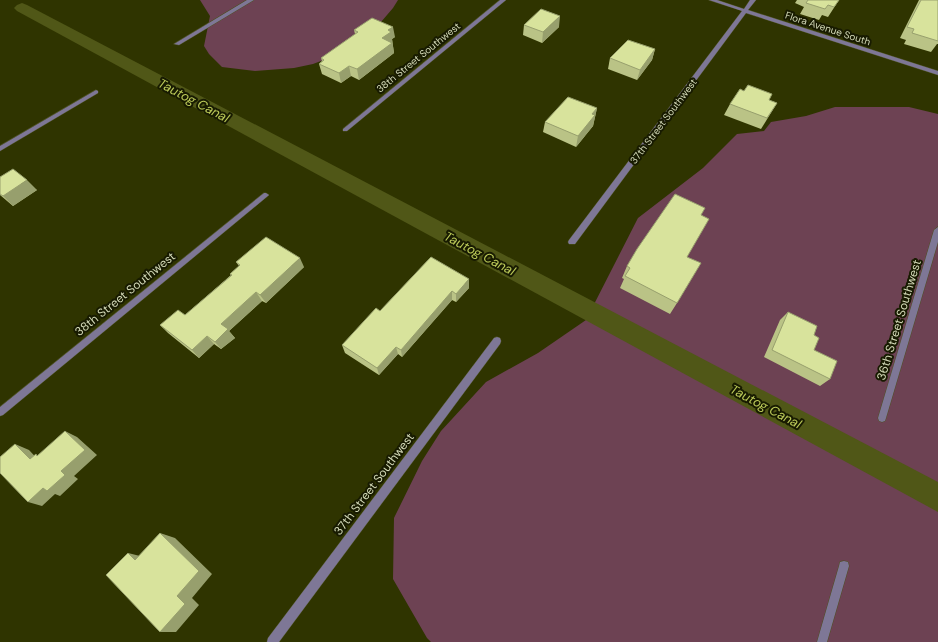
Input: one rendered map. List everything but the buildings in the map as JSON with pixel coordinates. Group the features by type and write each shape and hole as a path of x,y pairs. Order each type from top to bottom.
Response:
{"street":[{"path":"177,44 251,0"},
{"name":"38th Street Southwest","path":"345,130 503,0"},
{"name":"Flora Avenue South","path":"712,0 938,73"},
{"name":"37th Street Southwest","path":"572,242 753,0"},
{"path":"0,149 96,92"},
{"name":"38th Street Southwest","path":"0,412 266,195"},
{"name":"36th Street Southwest","path":"882,418 938,230"},
{"name":"37th Street Southwest","path":"272,642 497,341"},
{"path":"822,642 844,566"}],"shaded area":[{"path":"200,0 398,0 381,22 334,56 313,64 294,68 255,71 222,67 209,54 204,46 210,16"},
{"path":"835,107 909,107 938,114 938,642 431,642 427,638 393,579 394,518 422,461 441,431 486,382 538,353 586,320 638,218 703,168 737,134 764,131 771,122 806,116"}],"waterway":[{"name":"Tautog Canal","path":"22,8 938,498"}]}
